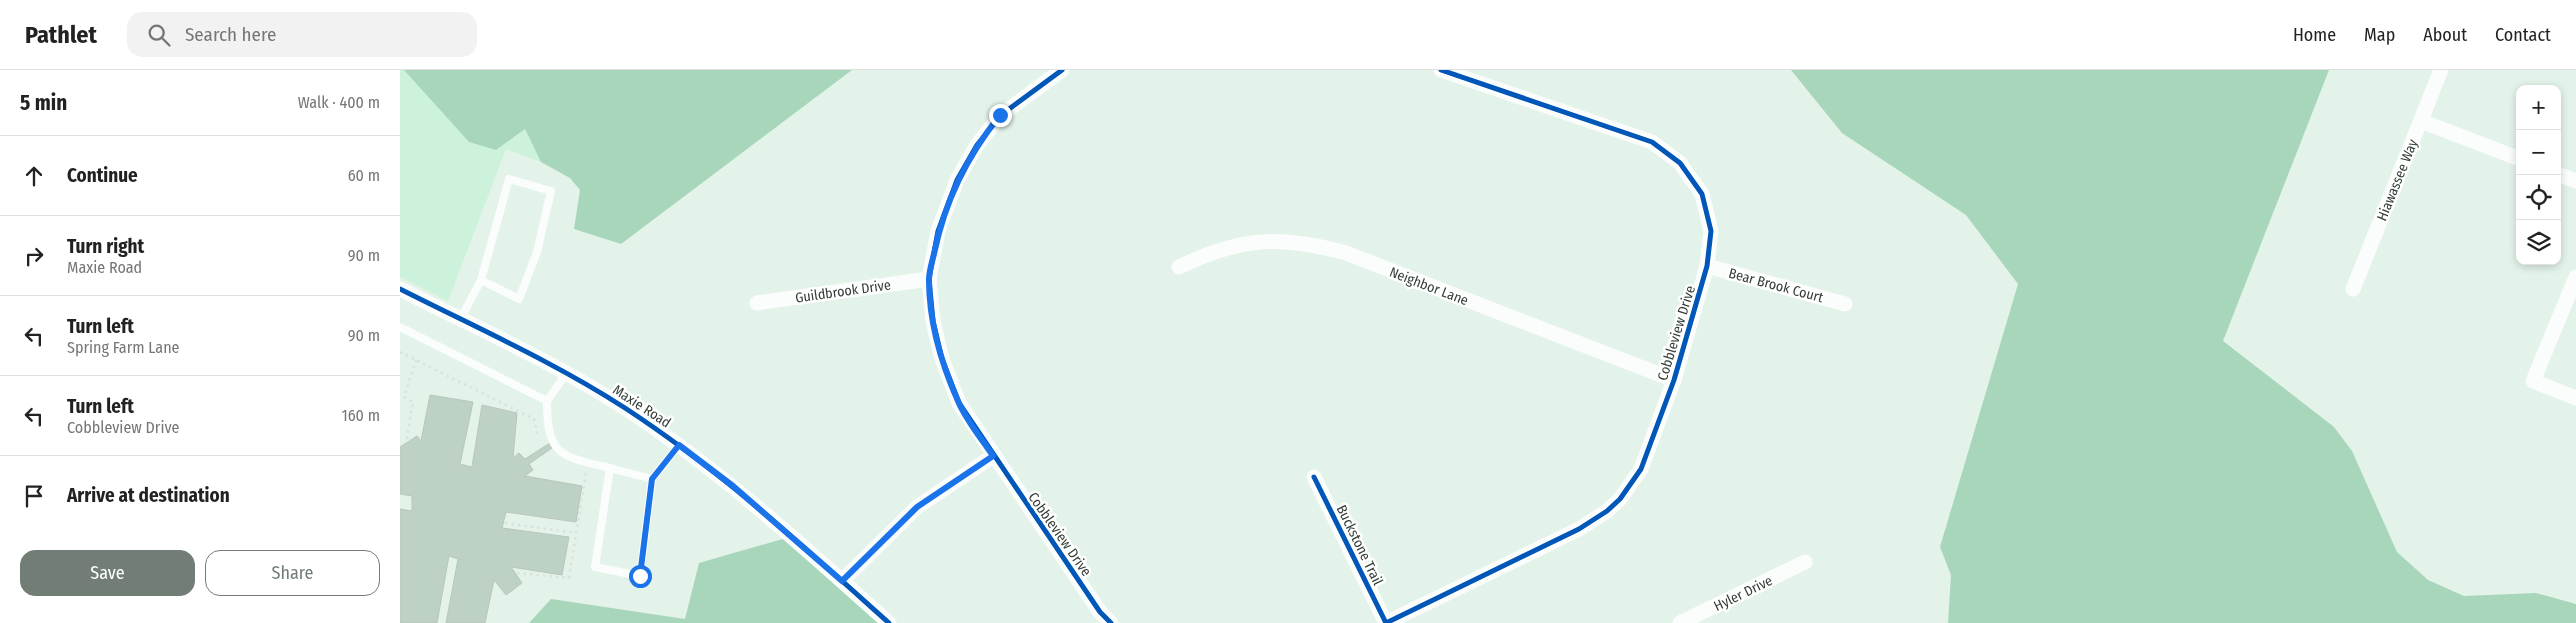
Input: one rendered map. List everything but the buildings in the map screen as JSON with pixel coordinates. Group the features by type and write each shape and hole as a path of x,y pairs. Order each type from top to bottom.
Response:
{"street":[{"name":"Cobbleview Drive","path":"1062,70 1000,115 977,144 957,180 938,231 929,279 933,321 942,359 959,403 1100,612 1111,623"},
{"name":"Cobbleview Drive","path":"1386,623 1580,529 1607,511 1620,499 1642,468 1674,380 1707,266 1711,240 1708,210 1693,179 1680,163 1652,142 1441,70"},
{"name":"Hiawassee Way","path":"2353,289 2441,70"},
{"path":"2420,121 2516,157"},
{"path":"2560,175 2576,181"},
{"name":"Neighbor Lane","path":"1179,267 1224,248 1251,243 1277,241 1310,244 1346,253 1674,380"},
{"name":"Bear Brook Court","path":"1707,266 1845,304"},
{"path":"2576,277 2533,381 2576,398"},
{"name":"Guildbrook Drive","path":"757,303 929,279"},
{"name":"Maxie Road","path":"400,289 566,374 622,406 679,445 733,486 889,623"},
{"path":"842,581 917,507 993,456"},
{"name":"Buckstone Trail","path":"1314,477 1386,623"},
{"name":"Hyler Drive","path":"1680,623 1805,562"}],"lane":[{"path":"460,320 481,280 509,179 551,191 537,252 519,299 481,280"},
{"path":"400,326 548,401"},
{"path":"566,374 548,401 548,429 555,447 574,460 652,479"},
{"path":"610,468 594,567 640,576 652,479 679,445"}],"path":[{"path":"400,352 534,419 540,441"},
{"path":"407,439 413,402 404,397 416,360"},
{"path":"517,572 569,578 587,473 580,471"},
{"path":"505,523 576,533"}],"green space":[{"path":"400,70 404,70 469,142 496,150 525,129 541,162 506,149 448,301 400,277"},
{"path":"404,70 852,70 621,244 574,229 580,190 570,178 541,162 525,129 496,150 469,142"},
{"path":"1791,70 2329,70 2223,341 2334,427 2352,451 2397,552 2428,580 2464,596 2536,593 2576,604 2576,623 1948,623 1951,575 1940,547 2018,284 1966,215 1842,133"},
{"path":"793,536 889,623 529,623 551,599 685,619 699,563"}],"cycle path":[{"path":"1062,70 1001,115 977,145 957,180 938,231 929,279 933,321 942,359 959,403 1100,612 1111,623"},
{"path":"1314,477 1386,623 1579,529 1607,511 1620,499 1641,469 1674,380 1707,266 1711,231 1702,194 1680,163 1652,142 1441,70"},
{"path":"400,289 570,375 625,408 728,483 889,623"}],"route":[{"path":"640,576 652,479 679,445 733,486 793,536 842,581 917,507 993,456 959,403 942,359 933,321 929,279 938,231 957,180 977,144 1000,115"}]}
